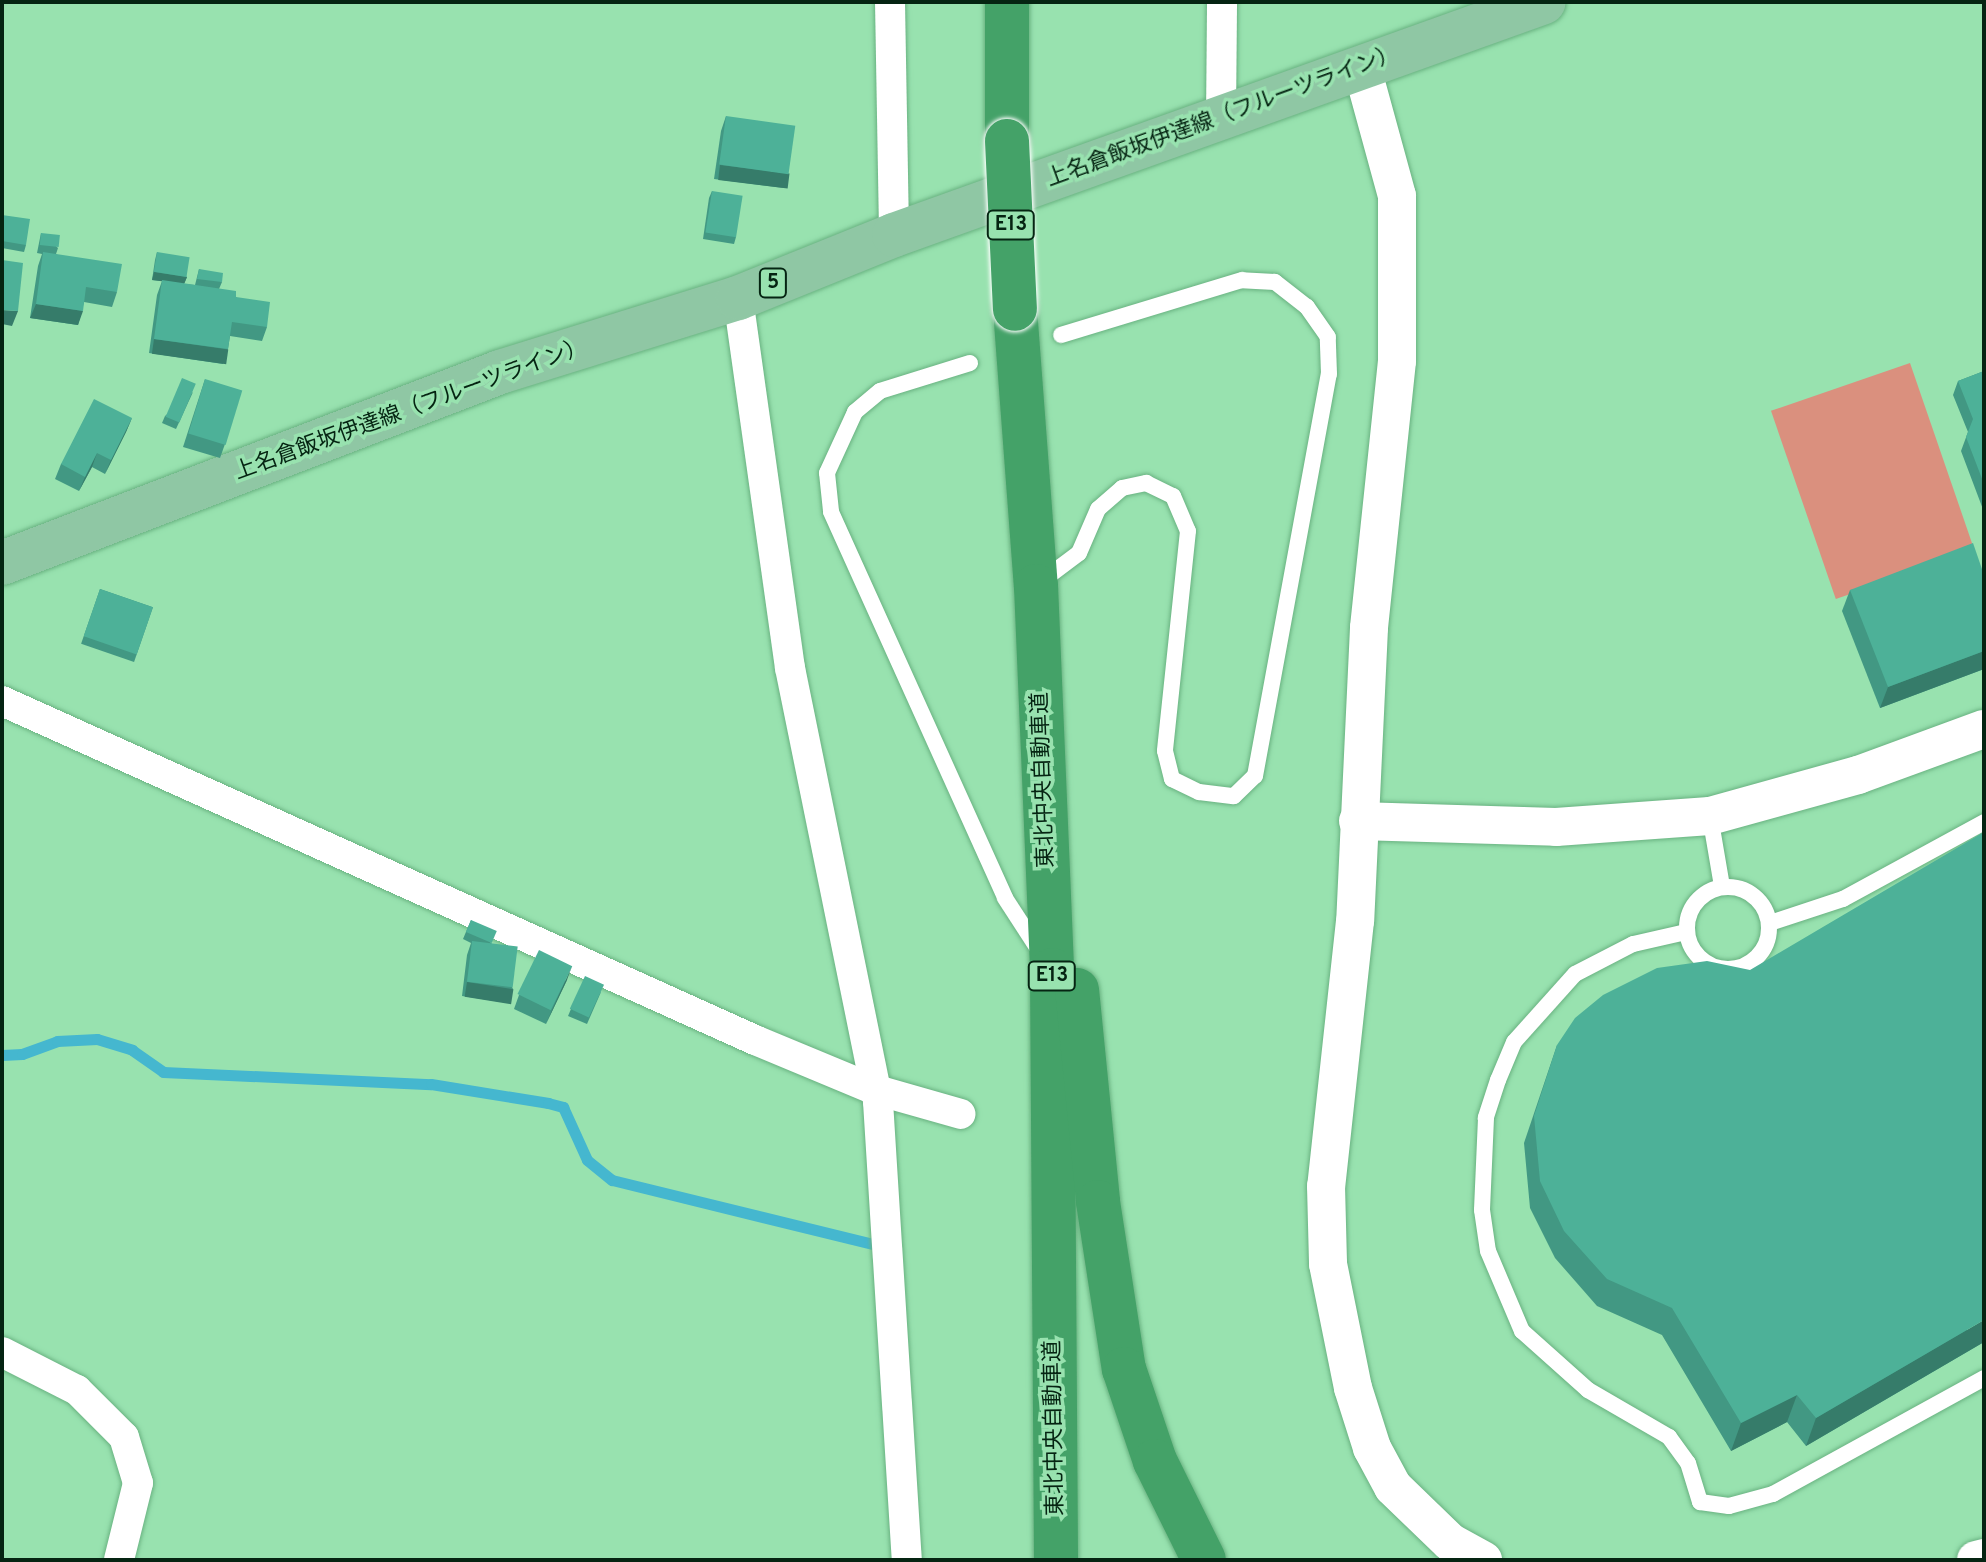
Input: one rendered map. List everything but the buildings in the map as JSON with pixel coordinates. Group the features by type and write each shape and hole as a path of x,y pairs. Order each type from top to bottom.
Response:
{"highway":[{"name":"東北中央自動車道","path":"1007,2 1007,141 1015,309 1036,586 1052,970 1056,1560"},
{"path":"1036,586 1098,1202 1124,1369 1155,1461 1204,1560"},
{"path":"1046,1560 1054,1366"}],"main road":[{"name":"上名倉飯坂伊達線（フルーツライン）","path":"2,563 500,372 738,298 894,235 1544,2"}],"street":[{"path":"890,2 894,235"},
{"path":"1221,120 1222,2"},
{"path":"1362,68 1397,196 1397,361 1369,628 1355,921 1326,1186 1328,1264 1340,1340 1372,1448 1393,1487 1450,1542 1483,1560"},
{"path":"738,298 790,668 873,1089 907,1560"},
{"path":"2,701 873,1089 961,1114"},
{"path":"1358,821 1556,827 1710,816 1858,775 1984,729"},
{"path":"2,1352 77,1390 124,1437 138,1483 119,1560"},
{"path":"1976,1560 1984,1558"}],"lane":[{"path":"1036,586 1079,553 1098,509 1122,488 1146,483 1173,496 1188,531 1165,751 1172,779 1199,792 1234,796 1255,776 1329,374 1328,337 1307,307 1275,282 1242,280 1061,335"},
{"path":"970,363 880,391 855,412 827,473 831,512 1005,898 1052,970"},
{"path":"1710,816 1722,886"},
{"path":"1770,923 1843,899 1984,822"},
{"path":"1722,886 1745,889 1762,902 1770,923 1767,945 1753,962 1733,970 1711,967 1694,953 1686,932 1689,911 1703,894 1722,886"},
{"path":"1686,932 1633,944 1575,974 1514,1042 1498,1080 1486,1118 1482,1210 1488,1251 1522,1331 1588,1390 1669,1437 1688,1463 1700,1502 1729,1506 1773,1494 1984,1378"}],"shaded area":[{"path":"1910,363 1975,551 1836,599 1771,411"}],"waterway":[{"path":"2,1055 22,1054 57,1041 97,1039 132,1050 163,1072 431,1084 548,1103 563,1107 587,1160 612,1180 872,1244"}]}
